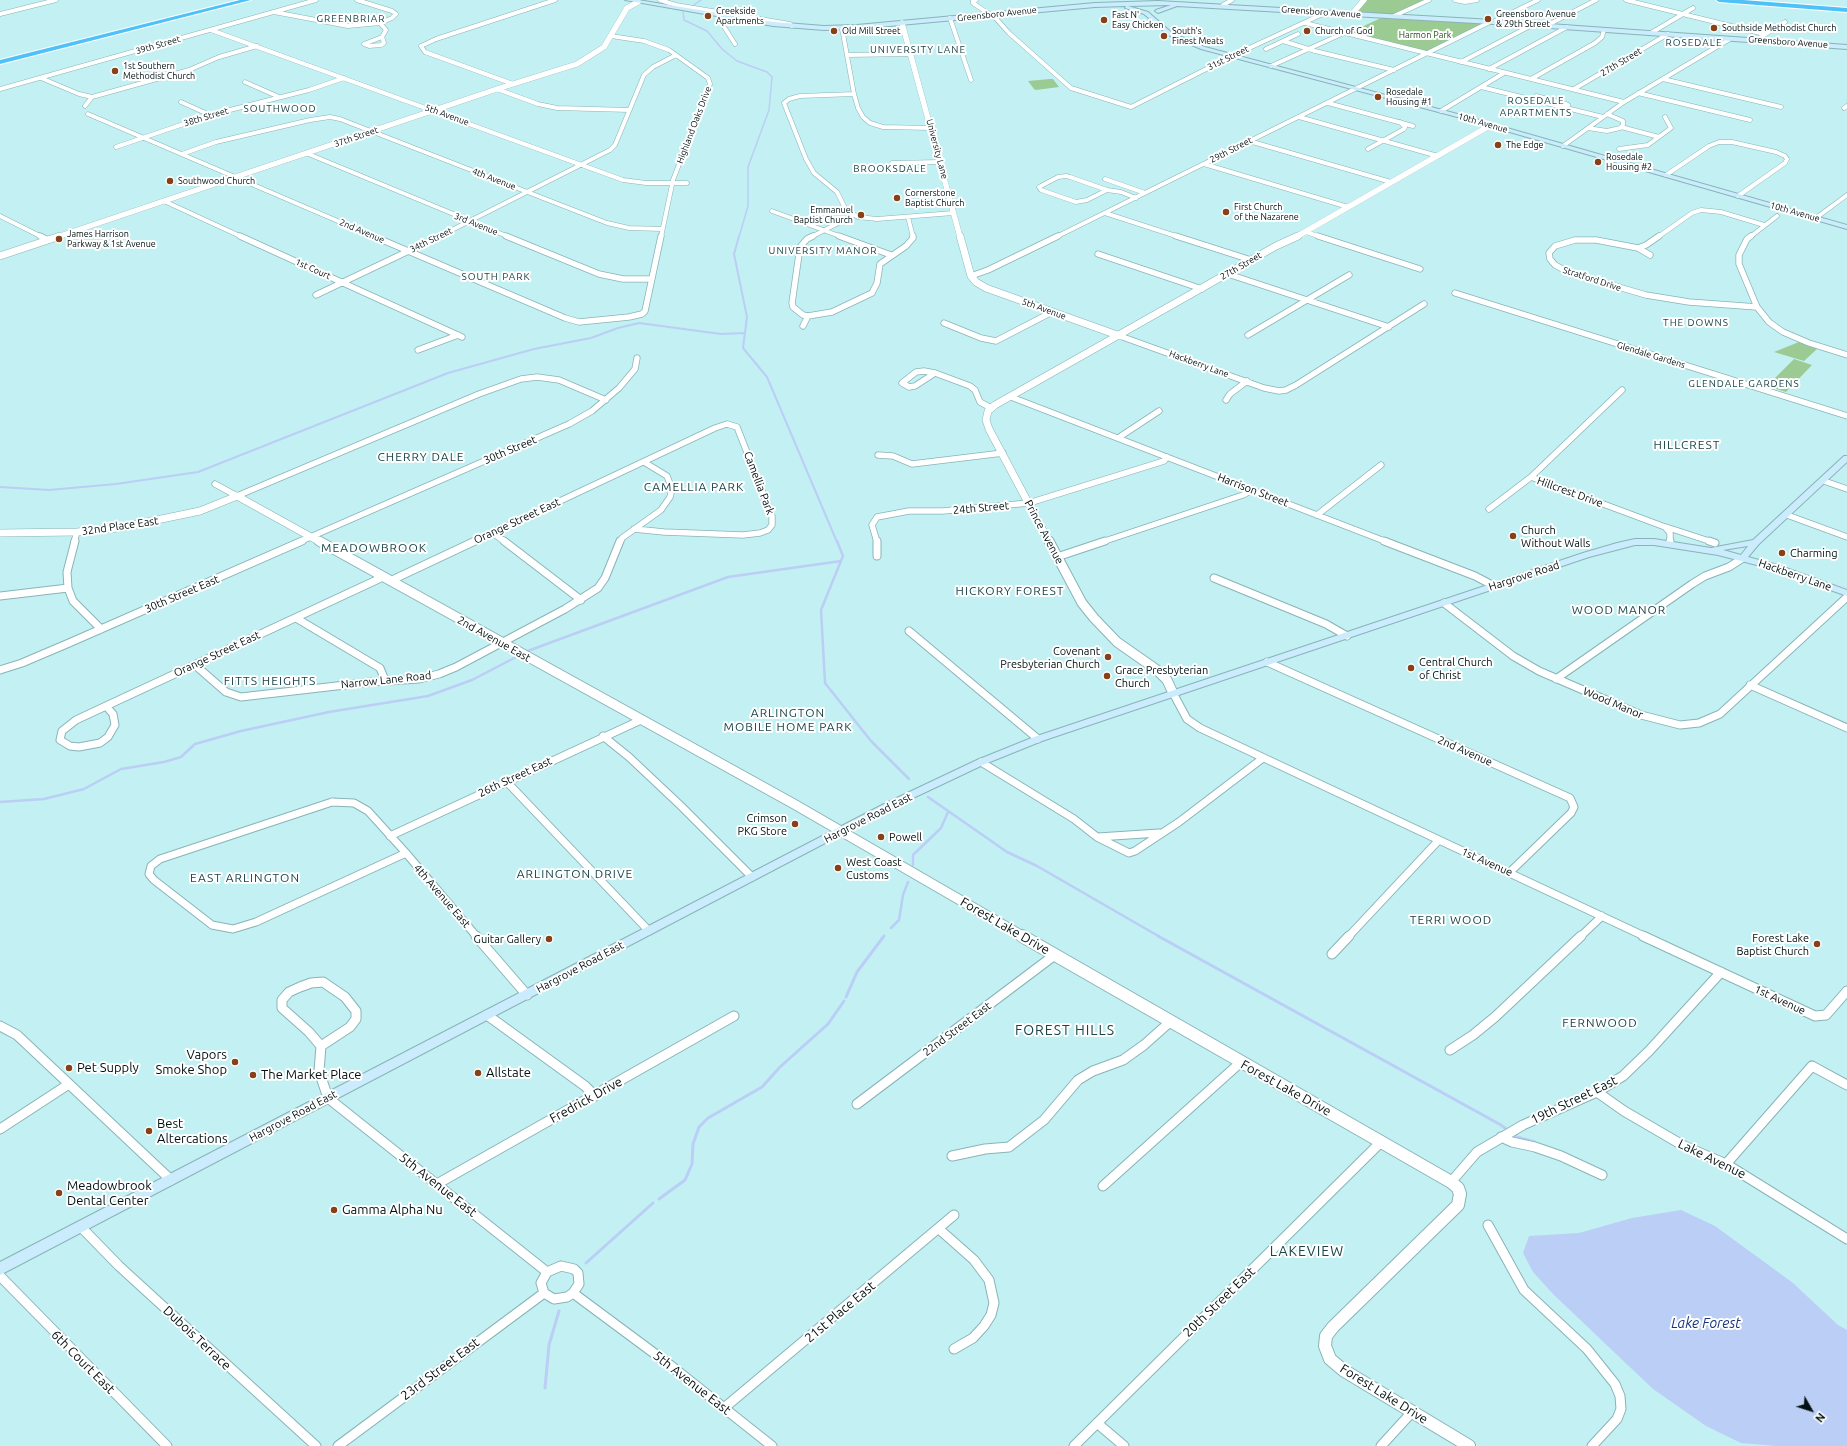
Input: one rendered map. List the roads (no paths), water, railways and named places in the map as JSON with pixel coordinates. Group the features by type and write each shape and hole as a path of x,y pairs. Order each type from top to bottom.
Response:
{"highway":[{"path":"0,56 222,0"},
{"path":"0,62 248,0"},
{"path":"1719,0 1847,10"},
{"path":"1758,0 1847,6"}],"main road":[{"name":"Greensboro Avenue","path":"628,0 792,26 842,28 1101,4 1158,1 1568,27 1847,47"},
{"path":"1128,3 1140,0"},
{"path":"1173,0 1194,4"},
{"path":"1101,4 1136,8 1150,15 1151,1"},
{"path":"1158,1 1158,12 1161,22 1160,25"},
{"path":"1158,12 1170,7 1194,4"},
{"name":"10th Avenue","path":"1150,15 1155,22 1170,34 1186,42 1232,56 1441,111 1847,227"},
{"path":"1743,558 1756,542 1824,481 1847,458"},
{"name":"Hargrove Road","path":"1173,693 1620,545 1645,541 1703,549 1743,558"},
{"path":"1703,549 1725,548 1756,542"},
{"path":"1756,542 1755,546 1757,552 1775,567"},
{"name":"Hackberry Lane","path":"1743,558 1775,567 1847,593"},
{"name":"Hargrove Road East","path":"0,1269 888,806 981,762 1038,739 1173,693"}],"street":[{"path":"36,0 42,3"},
{"path":"0,14 56,0"},
{"name":"39th Street","path":"0,89 316,0"},
{"path":"274,12 348,26 380,23 392,18 396,14 392,11 357,0"},
{"path":"513,84 425,52 421,46 431,41 555,0"},
{"path":"660,0 676,5 790,24 792,26"},
{"path":"976,0 972,1 973,3 991,14"},
{"path":"1223,5 1232,0"},
{"path":"1352,14 1364,0"},
{"path":"1394,16 1429,0"},
{"path":"1455,0 1465,2 1477,0"},
{"name":"29th Street","path":"971,276 988,270 1136,198 1427,53 1538,0"},
{"path":"1546,26 1596,0"},
{"path":"1626,0 1764,34"},
{"name":"37th Street","path":"0,256 497,89 569,67 604,48 624,12 639,1"},
{"path":"1651,33 1693,8"},
{"name":"31st Street","path":"991,14 1070,88 1082,93 1131,107 1232,56 1327,12"},
{"path":"724,16 721,22 735,44"},
{"path":"950,18 971,80"},
{"path":"1756,40 1785,22"},
{"path":"380,23 386,30 382,36"},
{"name":"University Lane","path":"902,23 912,54 953,213 971,276"},
{"path":"1305,23 1624,102"},
{"path":"1461,62 1532,25"},
{"path":"1488,69 1500,61 1568,27"},
{"path":"842,28 854,94 862,115 874,125 889,128 931,128"},
{"name":"5th Avenue","path":"211,30 623,180 686,183"},
{"path":"1531,79 1595,43 1602,37 1604,30"},
{"path":"1271,66 1346,32"},
{"path":"1266,48 1298,34"},
{"name":"27th Street","path":"1574,89 1668,34"},
{"name":"Highland Oaks Drive","path":"611,36 648,42 669,50 708,78 710,84 672,183"},
{"path":"1563,146 1638,93 1730,39"},
{"path":"1283,41 1394,70"},
{"path":"40,78 79,94 92,97 189,70 219,57 256,46"},
{"path":"846,55 912,54"},
{"path":"497,89 552,107 629,110 644,75 653,67 676,56"},
{"path":"1441,111 1504,72"},
{"name":"38th Street","path":"116,147 210,115 309,90 344,78"},
{"path":"1663,79 1781,107"},
{"path":"245,82 279,97"},
{"path":"1481,87 1560,107 1605,115 1623,121 1623,125 1621,127"},
{"path":"1638,93 1750,120"},
{"path":"854,94 800,96 789,99 784,103 806,158 814,173 837,192 846,210 854,215 877,219 953,213"},
{"path":"85,106 92,97"},
{"path":"181,102 210,115"},
{"path":"1328,103 1413,126"},
{"name":"34th Street","path":"316,295 410,251 610,150 615,145 629,110"},
{"name":"2nd Avenue","path":"88,114 571,320 586,322 642,314 645,311 650,279"},
{"path":"1619,149 1648,145 1671,128 1665,116"},
{"name":"4th Avenue","path":"182,154 216,142 310,120 330,117 340,119 372,131 617,226 636,229 661,229"},
{"path":"1299,117 1438,156"},
{"path":"1368,149 1385,141 1404,129 1405,127 1400,122"},
{"name":"27th Street","path":"990,408 1120,336 1251,260 1306,232 1491,125"},
{"path":"1588,128 1607,131 1621,127 1659,137"},
{"path":"1249,141 1391,182"},
{"path":"1666,175 1709,146 1719,142 1732,142 1776,152 1782,154 1787,159 1785,164 1738,196"},
{"name":"3rd Avenue","path":"306,153 604,275 623,279 650,279"},
{"path":"892,164 940,162"},
{"path":"1204,164 1348,207"},
{"path":"1107,190 1087,200 1076,202 1041,190 1039,187 1066,176 1107,190 1121,192 1136,198"},
{"path":"1105,179 1145,193"},
{"path":"650,279 672,183"},
{"path":"1816,218 1846,197"},
{"name":"1st Court","path":"164,201 460,336 418,350"},
{"path":"772,211 891,255"},
{"path":"1638,248 1646,245 1695,211 1714,211 1764,225"},
{"path":"1105,213 1251,260"},
{"path":"854,215 822,230 807,239 802,244 798,253 792,300 793,307 799,312 808,316 819,315 838,310 869,295 876,286 880,264 906,246 913,238 911,224 908,217"},
{"path":"0,216 48,240"},
{"path":"1777,216 1747,239 1739,255 1739,264 1756,307 1769,322 1783,332 1810,343 1847,355"},
{"path":"1306,232 1420,269"},
{"name":"Stratford Drive","path":"1638,248 1596,240 1575,240 1555,246 1549,253 1549,256 1555,265 1570,273 1646,295 1689,302 1756,307"},
{"path":"1638,248 1650,255"},
{"path":"1098,254 1202,289"},
{"path":"1228,274 1389,327 1424,304"},
{"path":"1248,335 1308,301 1349,275"},
{"name":"5th Avenue","path":"971,276 976,282 986,288 1120,336"},
{"name":"Glendale Gardens","path":"1455,293 1847,416"},
{"path":"944,323 981,338 996,341 1052,312"},
{"path":"804,326 808,316"},
{"name":"Hackberry Lane","path":"1120,336 1279,391 1286,390 1296,385 1389,327"},
{"name":"30th Street","path":"362,515 582,418 619,388 635,369 636,358"},
{"path":"935,373 915,386 909,387 902,383 916,372 924,371 935,373 970,386 975,390 975,394 980,402 990,408"},
{"path":"237,496 506,383 521,379 537,377 565,382 606,400"},
{"path":"1226,400 1230,394 1247,381"},
{"name":"Hillcrest Drive","path":"1622,390 1531,477 1691,537 1715,543"},
{"name":"Harrison Street","path":"1011,397 1475,576 1494,586"},
{"name":"Prince Avenue","path":"990,408 986,416 987,425 1082,602 1094,618 1117,642 1157,670 1167,680 1173,693"},
{"path":"1118,438 1159,411"},
{"path":"644,462 727,424 731,417"},
{"name":"Camellia Park","path":"634,529 742,535 760,533 768,530 772,525 772,516 741,434 737,427 727,424"},
{"path":"878,455 893,456 912,464 1003,453"},
{"name":"24th Street","path":"877,556 877,541 872,526 873,521 877,517 909,511 943,511 1029,504 1164,461 1167,457"},
{"name":"Narrow Lane Road","path":"195,665 226,692 241,697 385,680 419,679 439,674 464,663 580,600 602,583 618,543 626,534 661,510 668,502 671,493 671,484 667,476 644,462"},
{"name":"Orange Street East","path":"106,706 113,714 115,725 108,737 100,743 79,747 70,746 60,740 62,731 68,725 106,706 296,618 493,533 644,462"},
{"path":"1317,515 1381,465"},
{"path":"1490,510 1531,477"},
{"path":"1824,481 1847,489"},
{"name":"2nd Avenue East","path":"215,484 773,793"},
{"path":"1057,557 1243,496 1252,490"},
{"name":"32nd Place East","path":"0,532 77,532 118,528 182,516 209,508 237,496"},
{"path":"1787,514 1847,537"},
{"name":"30th Street East","path":"0,670 22,663 362,515"},
{"path":"1665,527 1670,533 1670,544"},
{"path":"77,532 67,572 68,588 77,605 101,629"},
{"path":"493,533 580,600"},
{"path":"1556,679 1692,584 1705,576 1729,566 1743,558"},
{"path":"1214,578 1326,624 1347,636"},
{"path":"0,596 68,588"},
{"name":"Wood Manor","path":"1444,603 1513,656 1556,679 1641,715 1680,725 1699,723 1714,718 1847,597"},
{"path":"296,618 380,668 383,672 385,680"},
{"path":"909,631 1038,739"},
{"name":"2nd Avenue","path":"1267,662 1570,798 1574,807 1571,813 1510,872"},
{"path":"1750,685 1847,728"},
{"name":"1st Avenue","path":"1173,693 1182,712 1194,725 1438,841 1510,872 1815,1016 1826,1015 1847,991"},
{"name":"26th Street East","path":"390,836 603,736 641,720"},
{"path":"603,736 629,758 752,877"},
{"path":"981,762 1074,819 1097,837 1129,853 1135,851 1179,822 1263,758"},
{"path":"506,781 649,931"},
{"name":"Forest Lake Drive","path":"773,793 1056,954 1240,1062 1382,1141 1451,1182 1458,1188 1460,1194 1458,1205 1332,1327 1326,1336 1324,1346 1330,1359 1343,1370 1413,1411 1468,1446"},
{"name":"4th Avenue East","path":"406,853 256,922 233,929 212,925 154,880 149,874 151,866 165,857 332,802 354,803 368,811 406,853 527,995"},
{"path":"1097,837 1161,833"},
{"path":"1332,954 1438,841"},
{"path":"1450,1050 1473,1035 1495,1017 1602,916"},
{"name":"22nd Street East","path":"857,1104 1056,954"},
{"name":"19th Street East","path":"1451,1182 1477,1152 1501,1137 1523,1126 1597,1092 1630,1070 1721,972"},
{"path":"321,1046 350,1027 356,1019 356,1010 345,997 331,986 323,982 312,983 289,992 282,1000 282,1008 309,1032 321,1046 319,1070 328,1098"},
{"path":"487,1015 585,1086 595,1096"},
{"name":"Fredrick Drive","path":"437,1184 734,1016"},
{"path":"952,1156 985,1149 1009,1147 1044,1120 1078,1080 1093,1071 1123,1060 1144,1045 1171,1021"},
{"path":"0,1026 16,1034 171,1180"},
{"path":"1103,1186 1240,1062"},
{"path":"1726,1164 1812,1066 1847,1085"},
{"path":"0,1129 69,1084"},
{"name":"Lake Avenue","path":"1597,1092 1624,1111 1684,1146 1726,1164 1847,1239"},
{"name":"5th Avenue East","path":"328,1098 547,1272"},
{"path":"1501,1137 1512,1142 1535,1147 1561,1156 1602,1175"},
{"name":"20th Street East","path":"1074,1446 1382,1141"},
{"name":"21st Place East","path":"724,1408 954,1215"},
{"path":"1488,1225 1524,1290 1587,1349 1615,1384 1620,1396 1621,1409 1613,1424 1592,1446"},
{"name":"Dubois Terrace","path":"82,1227 119,1266 316,1446"},
{"path":"939,1229 974,1260 989,1280 994,1303 991,1315 984,1326 973,1338 954,1349"},
{"path":"560,1266 574,1269 578,1273 580,1279 579,1284 573,1293 561,1299 554,1298 544,1293 541,1283 547,1272 560,1266"},
{"name":"6th Court East","path":"0,1276 167,1446"},
{"name":"23rd Street East","path":"338,1446 544,1293"},
{"name":"5th Avenue East","path":"573,1293 670,1365 772,1446"},
{"path":"1381,1446 1413,1411"},
{"path":"1097,1423 1124,1446"}],"water":[{"name":"Lake Forest","path":"1681,1210 1715,1226 1793,1283 1838,1325 1847,1330 1847,1446 1777,1446 1741,1443 1706,1426 1653,1389 1554,1295 1533,1272 1523,1253 1529,1236 1579,1233 1632,1218"}],"waterway":[{"path":"691,7 701,0"},
{"path":"683,12 684,20 707,31 722,49 737,61 767,72 772,77 769,110 748,167 748,206 739,237"},
{"path":"739,236 734,254 747,317 745,333"},
{"path":"0,487 49,490 116,484 198,472 448,373 534,349 591,338 618,328 639,323 721,334 745,333"},
{"path":"745,333 743,348 767,377 837,542"},
{"path":"837,541 843,556 841,561"},
{"path":"525,652 728,577 841,561"},
{"path":"841,561 821,610 825,683 871,741 909,779"},
{"path":"0,802 44,799 84,789 121,769 164,762 181,757 195,744 241,731 329,712 428,696 472,680 520,655"},
{"path":"928,797 1007,852 1037,866 1160,937"},
{"path":"913,865 913,855 941,828 948,812"},
{"path":"891,928 899,920 903,895 908,882"},
{"path":"846,997 857,972 884,936"},
{"path":"1158,936 1501,1125 1517,1137 1535,1142"},
{"path":"659,1199 685,1180 692,1164 693,1144 699,1127 708,1118 762,1087 780,1067 828,1024 844,1001"},
{"path":"586,1263 653,1203"},
{"path":"545,1388 549,1345 559,1311"}],"place":[{"name":"Creekside Apartments","path":"708,16"},
{"name":"Greensboro Avenue & 29th Street","path":"1488,19"},
{"name":"Fast N' Easy Chicken","path":"1104,20"},
{"name":"Southside Methodist Church","path":"1714,28"},
{"name":"Old Mill Street","path":"834,31"},
{"name":"Church of God","path":"1307,31"},
{"name":"South's Finest Meats","path":"1164,36"},
{"name":"1st Southern Methodist Church","path":"115,71"},
{"name":"Rosedale Housing #1","path":"1378,97"},
{"name":"The Edge","path":"1498,145"},
{"name":"Rosedale Housing #2","path":"1598,162"},
{"name":"Southwood Church","path":"170,181"},
{"name":"Cornerstone Baptist Church","path":"897,198"},
{"name":"First Church of the Nazarene","path":"1226,212"},
{"name":"Emmanuel Baptist Church","path":"861,215"},
{"name":"James Harrison Parkway & 1st Avenue","path":"59,239"},
{"name":"Church Without Walls","path":"1513,536"},
{"name":"Charming","path":"1782,553"},
{"name":"Covenant Presbyterian Church","path":"1108,657"},
{"name":"Central Church of Christ","path":"1411,668"},
{"name":"Grace Presbyterian Church","path":"1107,676"},
{"name":"Crimson PKG Store","path":"795,824"},
{"name":"Powell","path":"881,837"},
{"name":"West Coast Customs","path":"838,868"},
{"name":"Guitar Gallery","path":"549,939"},
{"name":"Forest Lake Baptist Church","path":"1817,944"},
{"name":"Vapors Smoke Shop","path":"235,1062"},
{"name":"Pet Supply","path":"69,1068"},
{"name":"Allstate","path":"478,1073"},
{"name":"The Market Place","path":"253,1075"},
{"name":"Best Altercations","path":"149,1131"},
{"name":"Meadowbrook Dental Center","path":"59,1193"},
{"name":"Gamma Alpha Nu","path":"334,1210"}],"district":[{"name":"GREENBRIAR","path":"351,19"},
{"name":"ROSEDALE","path":"1694,43"},
{"name":"UNIVERSITY LANE","path":"918,50"},
{"name":"ROSEDALE APARTMENTS","path":"1536,106"},
{"name":"SOUTHWOOD","path":"280,109"},
{"name":"BROOKSDALE","path":"890,169"},
{"name":"UNIVERSITY MANOR","path":"823,251"},
{"name":"SOUTH PARK","path":"496,277"},
{"name":"THE DOWNS","path":"1696,323"},
{"name":"GLENDALE GARDENS","path":"1744,384"},
{"name":"HILLCREST","path":"1687,445"},
{"name":"CHERRY DALE","path":"421,457"},
{"name":"CAMELLIA PARK","path":"694,487"},
{"name":"MEADOWBROOK","path":"374,548"},
{"name":"HICKORY FOREST","path":"1010,591"},
{"name":"WOOD MANOR","path":"1619,610"},
{"name":"FITTS HEIGHTS","path":"270,681"},
{"name":"ARLINGTON MOBILE HOME PARK","path":"788,720"},
{"name":"ARLINGTON DRIVE","path":"575,874"},
{"name":"EAST ARLINGTON","path":"245,878"},
{"name":"TERRI WOOD","path":"1451,920"},
{"name":"FERNWOOD","path":"1600,1023"},
{"name":"FOREST HILLS","path":"1065,1030"},
{"name":"LAKEVIEW","path":"1307,1251"}],"park label":[{"name":"Harmon Park","path":"1425,35"}]}
